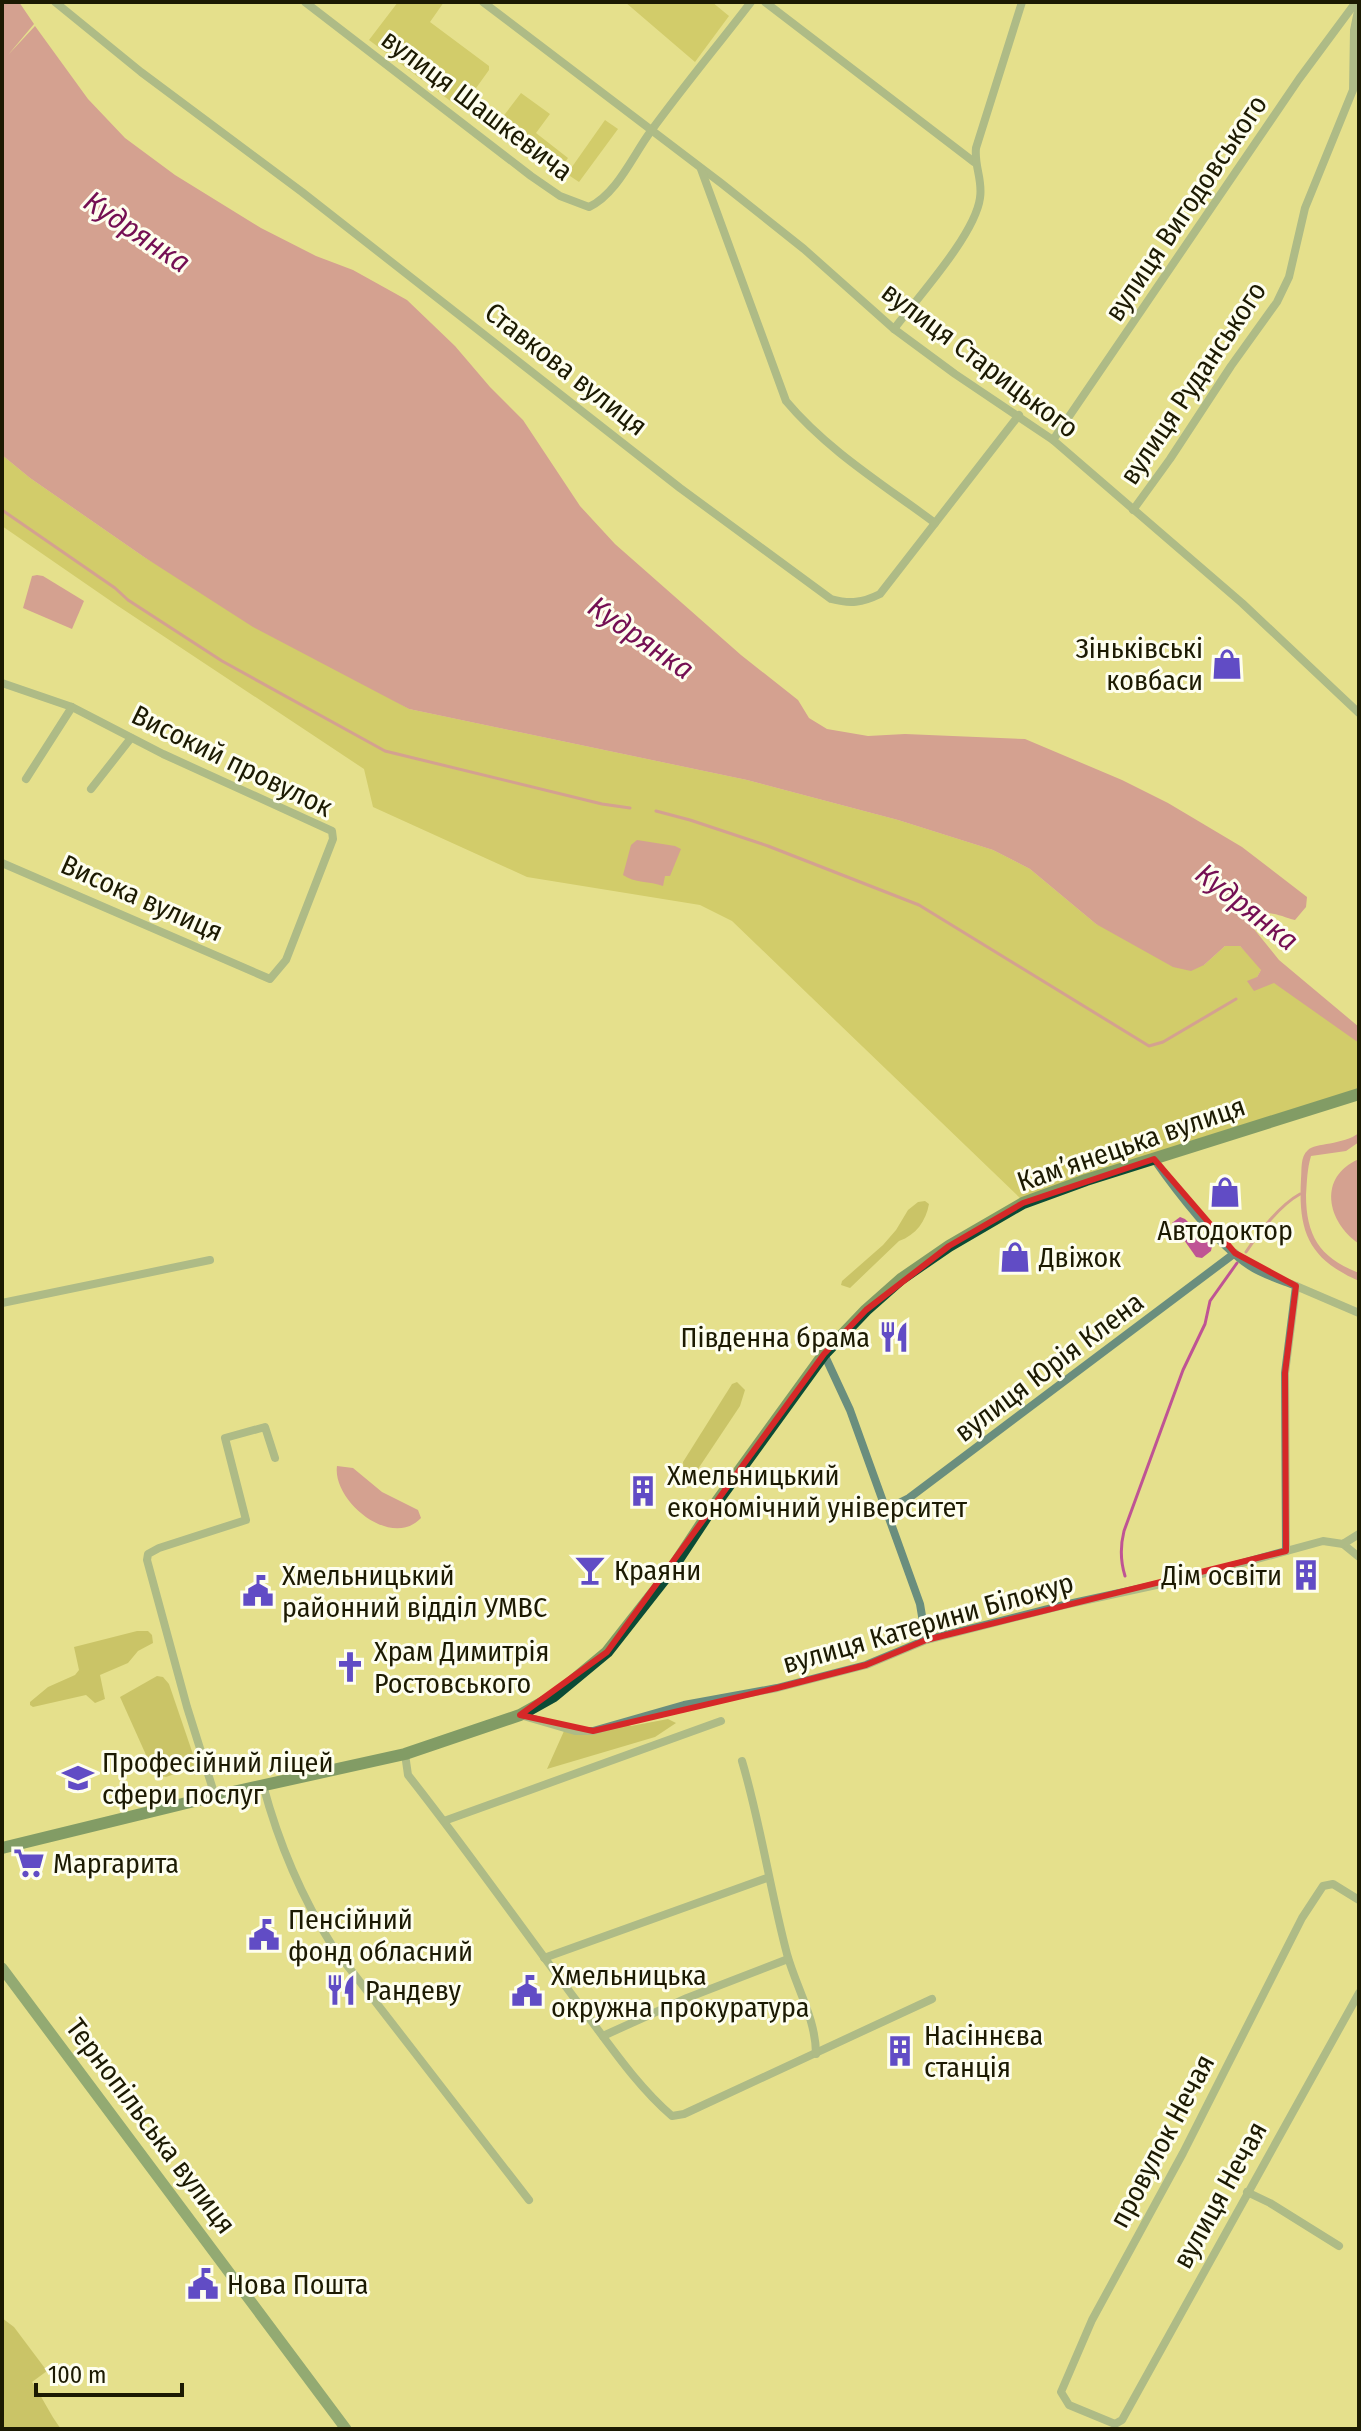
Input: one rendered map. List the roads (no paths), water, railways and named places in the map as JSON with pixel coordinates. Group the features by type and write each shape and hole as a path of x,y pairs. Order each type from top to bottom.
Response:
{"main road":[{"name":"Камʼянецька вулиця","path":"2,1848 405,1754 520,1715 554,1696 607,1652 661,1584 824,1354 901,1279 949,1246 1023,1203 1359,1094"},
{"name":"Тернопільська вулиця","path":"2,1968 346,2429"}],"street":[{"name":"Ставкова вулиця","path":"55,2 141,72 314,201 680,488 831,599 849,603 866,601 880,594 1019,415"},
{"name":"вулиця Шашкевича","path":"305,2 541,183 573,203 589,207 609,192 651,131"},
{"name":"вулиця Старицького","path":"483,2 804,249 894,329 1053,440 1242,603 1359,713"},
{"path":"651,131 751,2"},
{"path":"765,2 974,162"},
{"path":"894,329 959,242 977,211 980,183 974,162 976,148 1022,2"},
{"name":"вулиця Вигодовського","path":"1053,440 1299,79 1357,4"},
{"name":"вулиця Руданського","path":"1133,510 1277,302 1289,277 1305,208 1353,90 1357,4"},
{"path":"1341,24 1349,21 1354,30"},
{"path":"701,168 786,401 802,420 849,460 935,523"},
{"path":"710,194 713,187 721,183"},
{"name":"Високий провулок","path":"2,683 72,707 131,738 332,831 333,839 286,960 270,979 263,975"},
{"path":"26,779 72,707"},
{"path":"91,789 131,738"},
{"name":"Висока вулиця","path":"2,863 263,975"},
{"path":"1154,1159 1182,1197 1251,1266 1359,1313"},
{"name":"вулиця Юрія Клена","path":"885,1510 922,1489 1235,1253"},
{"path":"2,1303 210,1260"},
{"path":"1286,1551 1285,1373 1296,1286"},
{"path":"824,1354 850,1410 920,1604 926,1640"},
{"path":"215,1796 147,1560 148,1554 246,1520 225,1438 265,1427 275,1458"},
{"name":"вулиця Катерини Білокур","path":"520,1715 575,1731 600,1730 684,1705 777,1688 866,1665 926,1640 1064,1605 1184,1579 1323,1541 1343,1544 1359,1534"},
{"path":"1343,1544 1359,1557"},
{"path":"444,1821 721,1721"},
{"path":"405,1754 408,1775 603,2036 660,2106 672,2116 684,2114 932,1999"},
{"path":"742,1761 758,1817 767,1878 788,1959 816,2038 816,2054"},
{"path":"263,1785 281,1842 317,1922 361,1985 529,2200"},
{"path":"544,1958 767,1878"},
{"name":"провулок Нечая","path":"1122,2420 1115,2424 1081,2412 1069,2405 1061,2392 1092,2320 1183,2153 1316,1895 1323,1886 1333,1884 1359,1900"},
{"path":"603,2036 687,1998 788,1959"},
{"name":"вулиця Нечая","path":"1122,2420 1359,1993"},
{"path":"1247,2192 1339,2246"}],"water":[{"name":"Кудрянка","path":"2,2 19,2 34,24 8,55 35,26 88,99 125,138 175,175 261,228 316,256 353,270 407,300 455,346 523,420 580,506 615,544 741,655 798,700 809,718 827,729 868,736 905,734 1025,739 1122,780 1242,847 1307,897 1306,907 1295,920 1264,914 1256,921 1254,929 1279,960 1359,1027 1359,1043 1274,983 1254,991 1247,981 1257,977 1261,970 1240,946 1225,946 1204,965 1191,971 1173,967 1096,924 1030,869 993,850 898,820 747,780 409,709 253,627 30,478 2,455"},
{"path":"37,575 84,601 72,629 23,608 32,576"},
{"path":"637,840 681,849 670,876 665,876 663,886 623,875 631,845"},
{"path":"1359,1133 1359,1142 1346,1151 1311,1156 1306,1195 1309,1222 1318,1244 1334,1260 1359,1273 1359,1281 1328,1263 1310,1242 1301,1198 1302,1163 1308,1150"},
{"path":"1359,1159 1359,1244 1340,1224 1331,1200 1337,1177"},
{"path":"1180,1217 1212,1246 1211,1251 1202,1258 1196,1257 1172,1223"},
{"path":"337,1466 353,1468 382,1492 418,1510 421,1518 409,1526 395,1528 380,1525 366,1517 344,1493"}],"waterway":[{"path":"2,510 128,600 222,661 385,751 602,804 630,808"},
{"path":"656,811 768,846 919,905 1149,1046 1163,1042 1236,999"},
{"path":"1246,1252 1270,1220 1300,1194"},
{"path":"1125,1576 1121,1554 1124,1531 1183,1370 1205,1324 1210,1301 1237,1263"}],"place":[{"name":"Зіньківські ковбаси","path":"1227,664"},
{"name":"Автодоктор","path":"1225,1192"},
{"name":"Двіжок","path":"1015,1257"},
{"name":"Південна брама","path":"894,1337"},
{"name":"Хмельницький економічний університет","path":"643,1491"},
{"name":"Краяни","path":"590,1570"},
{"name":"Дім освіти","path":"1306,1575"},
{"name":"Хмельницький районний відділ УМВС","path":"258,1591"},
{"name":"Храм Димитрія Ростовського","path":"350,1667"},
{"name":"Професійний ліцей сфери послуг","path":"78,1778"},
{"name":"Маргарита","path":"29,1863"},
{"name":"Пенсійний фонд обласний","path":"264,1935"},
{"name":"Рандеву","path":"341,1990"},
{"name":"Хмельницька окружна прокуратура","path":"527,1991"},
{"name":"Насіннєва станція","path":"900,2051"},
{"name":"Нова Пошта","path":"203,2284"}]}
